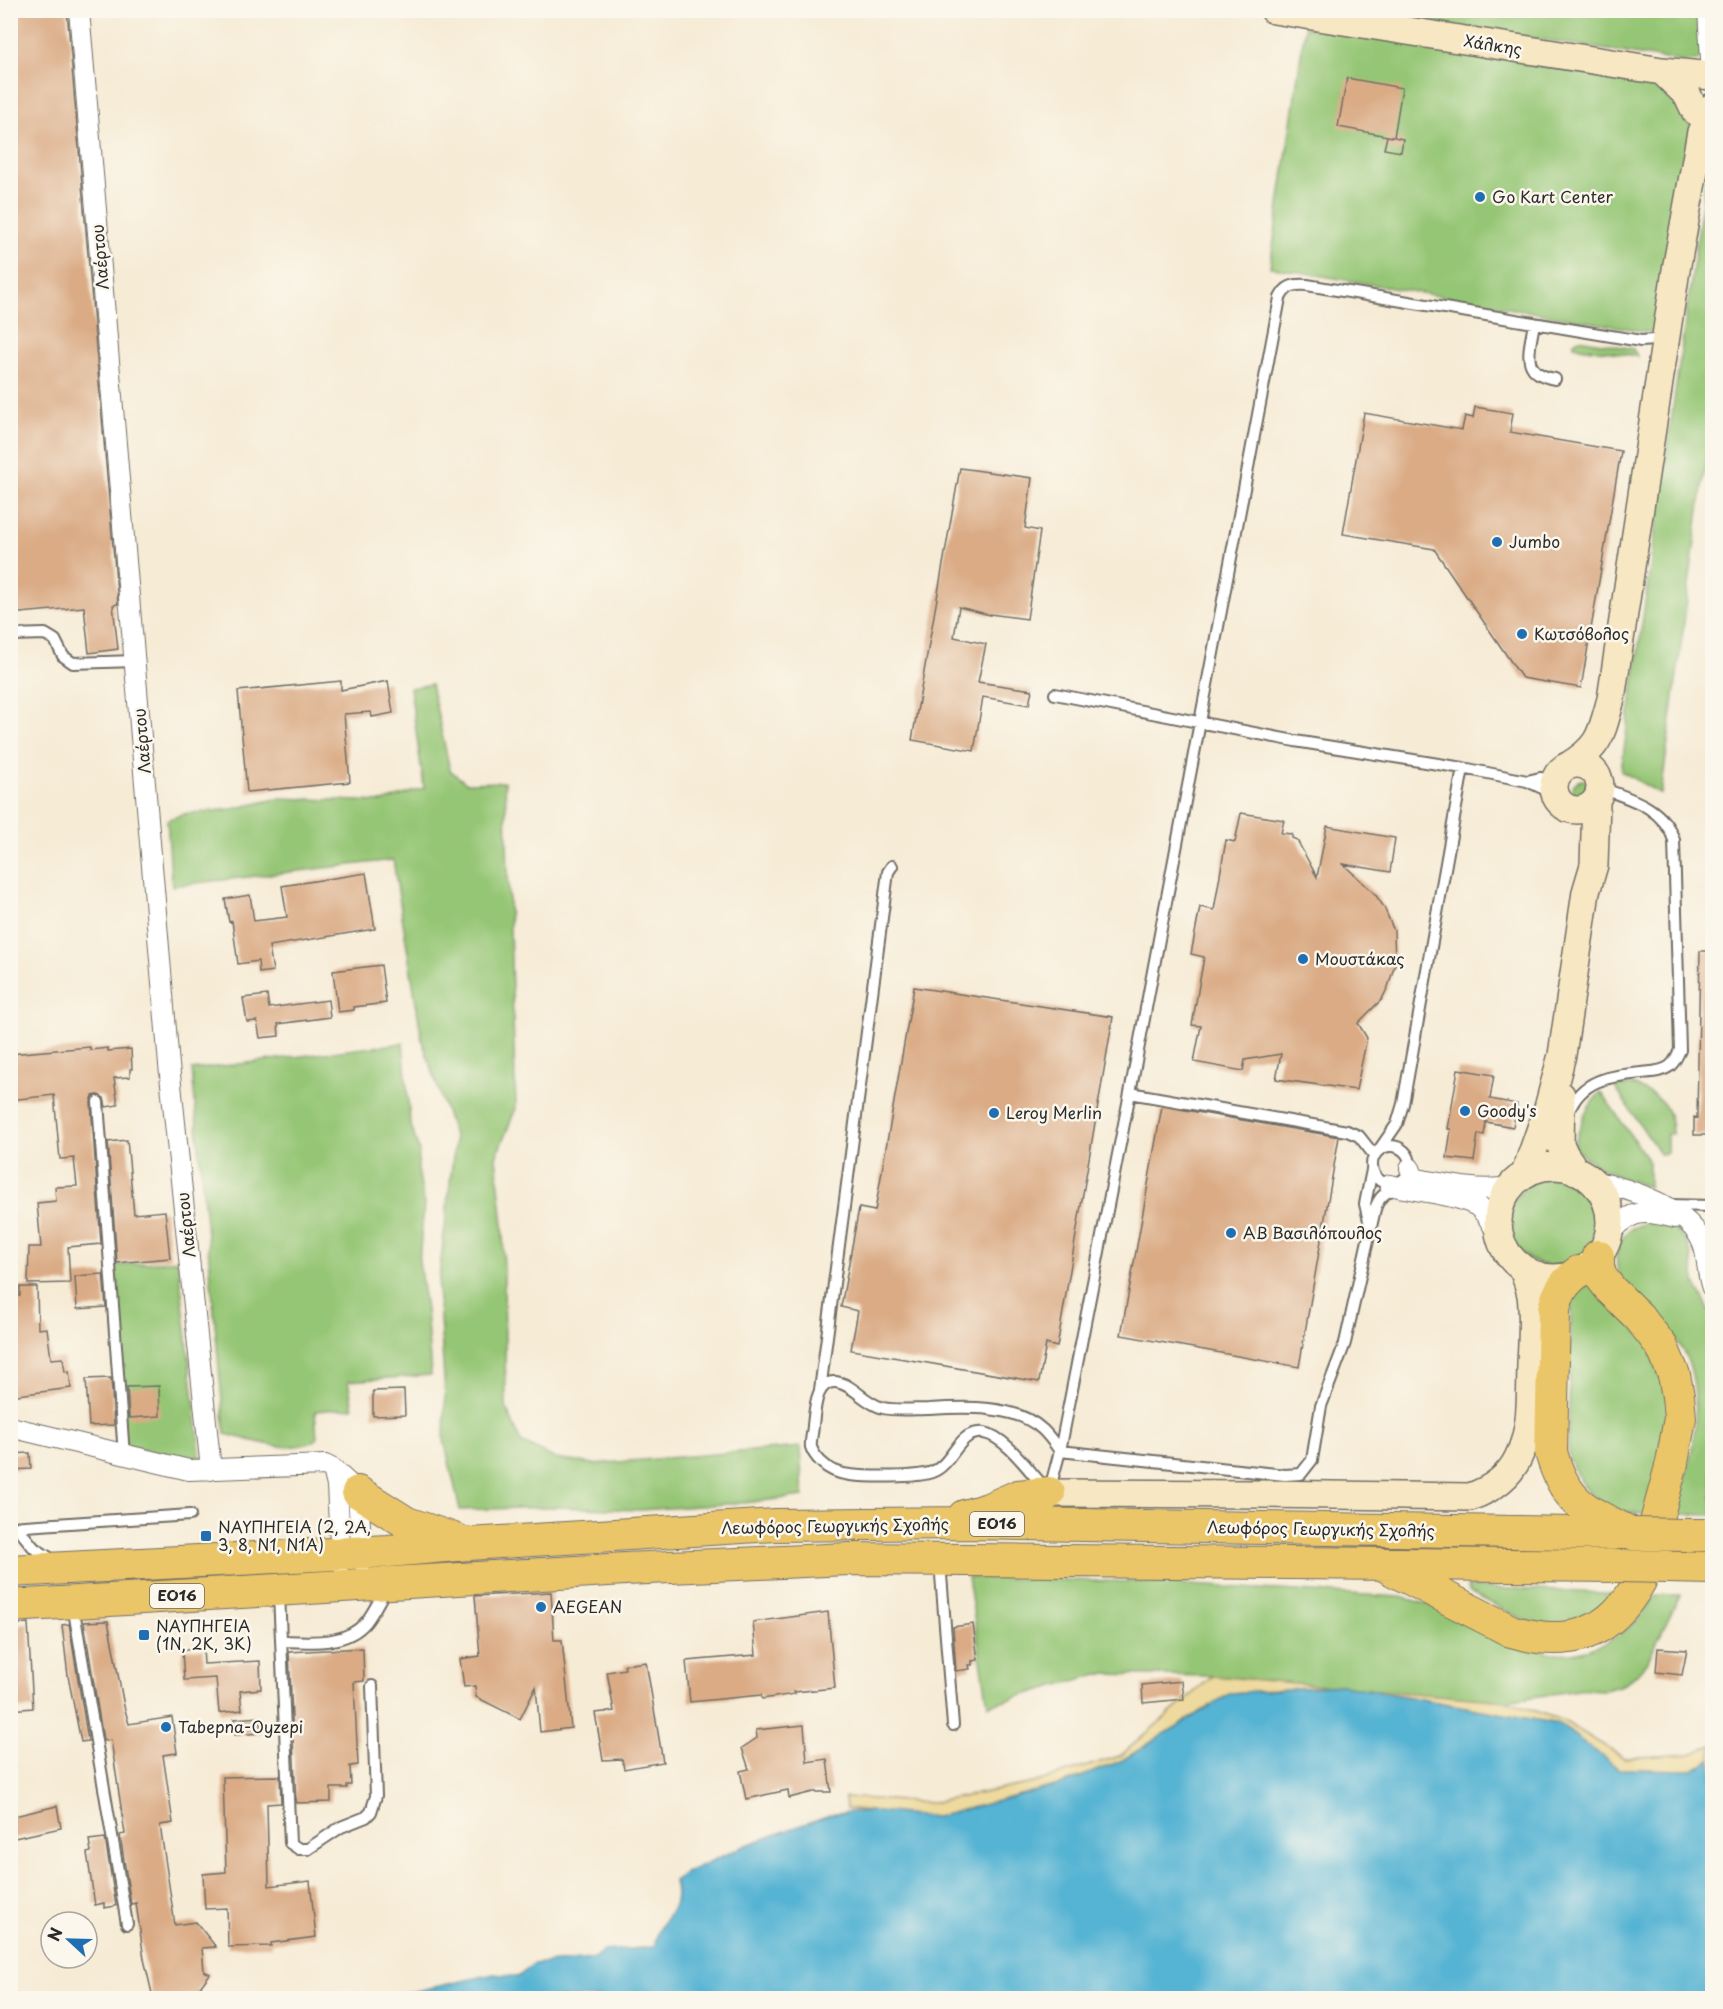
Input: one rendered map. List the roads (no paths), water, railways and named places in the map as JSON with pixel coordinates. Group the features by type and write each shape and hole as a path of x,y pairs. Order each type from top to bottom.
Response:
{"main road":[{"path":"1382,1565 1511,1631 1551,1640 1570,1638 1600,1627 1625,1605 1635,1592 1672,1463 1680,1418 1678,1396 1674,1375 1662,1347 1640,1317 1611,1290 1601,1277 1594,1256 1564,1284 1557,1295 1554,1309 1551,1452 1557,1473 1566,1491 1579,1504 1633,1534"},
{"path":"358,1492 407,1523 469,1544"},
{"path":"933,1523 971,1515 1018,1496 1049,1493"},
{"name":"Λεωφόρος Γεωργικής Σχολής","path":"10,1571 776,1526 933,1523 1633,1534"},
{"name":"ΕΟ16","path":"1633,1534 1699,1535"},
{"name":"Λεωφόρος Γεωργικής Σχολής","path":"10,1606 738,1563 848,1560 1713,1568"}],"street":[{"name":"Λαέρτου","path":"79,10 169,1065 211,1470"},
{"name":"Χάλκης","path":"1274,10 1712,79"},
{"path":"1560,786 1592,749 1605,723 1611,699 1676,270 1707,115 1702,86 1712,79 1708,10"},
{"path":"1662,71 1707,115"},
{"path":"1499,1236 1499,1210 1517,1181 1548,1108 1562,1055 1586,892 1594,865 1598,789 1610,737 1613,716 1611,699"},
{"path":"1581,764 1593,770 1598,789 1584,810 1576,811 1560,786 1581,764"},
{"path":"1560,786 1585,849 1586,892"},
{"path":"1562,1055 1560,1144 1565,1155 1600,1190 1609,1213 1594,1256"},
{"path":"1410,1168 1413,1176 1418,1179 1481,1190 1517,1181 1542,1167 1559,1166 1653,1199 1696,1231 1704,1247 1709,1280 1713,1288"},
{"path":"1394,1186 1460,1199 1477,1206 1487,1217 1512,1260 1523,1269 1550,1278 1564,1277 1594,1256 1615,1227 1624,1219 1635,1214 1658,1213 1684,1221"},
{"path":"1049,1493 1470,1497 1488,1491 1505,1477 1518,1460 1526,1438 1533,1317 1530,1293 1523,1269"},
{"path":"10,1427 189,1470 324,1465 333,1469 358,1492 351,1552"},
{"path":"333,1469 351,1552 366,1585"}],"lane":[{"path":"1049,1493 1060,1451 1130,1093 1280,298 1284,290 1289,286 1307,285 1641,341 1666,339"},
{"path":"1534,323 1529,356 1531,368 1540,376 1555,379"},
{"path":"10,635 39,633 51,636 63,656 73,663 135,661"},
{"path":"1055,694 1295,741 1463,768 1527,781 1540,778 1560,786"},
{"path":"1370,1225 1365,1204 1371,1165 1376,1152 1396,1124 1403,1104 1463,768"},
{"path":"1560,1133 1570,1108 1580,1093 1591,1084 1616,1076 1656,1072 1669,1067 1676,1060 1680,1050 1674,840 1670,829 1655,812 1627,797 1598,789"},
{"path":"892,866 888,872 811,1447 826,1467 837,1472 849,1475 913,1476 933,1472 946,1462 961,1442 970,1435 983,1433 996,1436 1049,1493"},
{"path":"1130,1093 1347,1131 1359,1136 1376,1152"},
{"path":"98,1102 124,1455"},
{"path":"820,1390 826,1384 834,1381 844,1384 872,1405 890,1409 965,1407 1007,1413 1042,1429 1060,1451 1285,1475 1301,1474 1312,1460 1321,1406 1345,1343 1374,1209 1385,1192 1401,1182 1410,1168 1408,1155 1404,1150 1391,1145 1376,1152"},
{"path":"1372,1170 1379,1180 1394,1186"},
{"path":"1663,1205 1713,1206"},
{"path":"14,1527 190,1515"},
{"path":"14,1527 43,1555 73,1567"},
{"path":"940,1560 953,1725"},
{"path":"281,1641 306,1642 348,1636 367,1621 366,1585"},
{"path":"279,1590 290,1843 299,1849 308,1849 341,1827 359,1821 371,1812 376,1796 372,1686"},
{"path":"72,1602 127,1924"}],"water":[{"path":"1342,1685 1559,1724 1619,1769 1692,1770 1712,1759 1712,1998 373,1998 403,1994 494,1974 518,1977 533,1964 594,1959 604,1951 654,1947 658,1933 672,1910 676,1898 674,1881 687,1872 749,1844 835,1813 877,1811 936,1817 1063,1784 1121,1761 1231,1693"}],"place":[{"name":"Go Kart Center","path":"1480,197"},
{"name":"Jumbo","path":"1497,542"},
{"name":"Κωτσόβολος","path":"1522,634"},
{"name":"Μουστάκας","path":"1303,959"},
{"name":"Goody's","path":"1465,1111"},
{"name":"Leroy Merlin","path":"994,1113"},
{"name":"ΑΒ Βασιλόπουλος","path":"1231,1233"},
{"name":"ΝΑΥΠΗΓΕΙΑ (2, 2Α, 3, 8, Ν1, Ν1Α)","path":"206,1536"},
{"name":"AEGEAN","path":"541,1607"},
{"name":"ΝΑΥΠΗΓΕΙΑ (1Ν, 2Κ, 3Κ)","path":"144,1635"},
{"name":"Tabepna-Oyzepi","path":"166,1727"}]}
